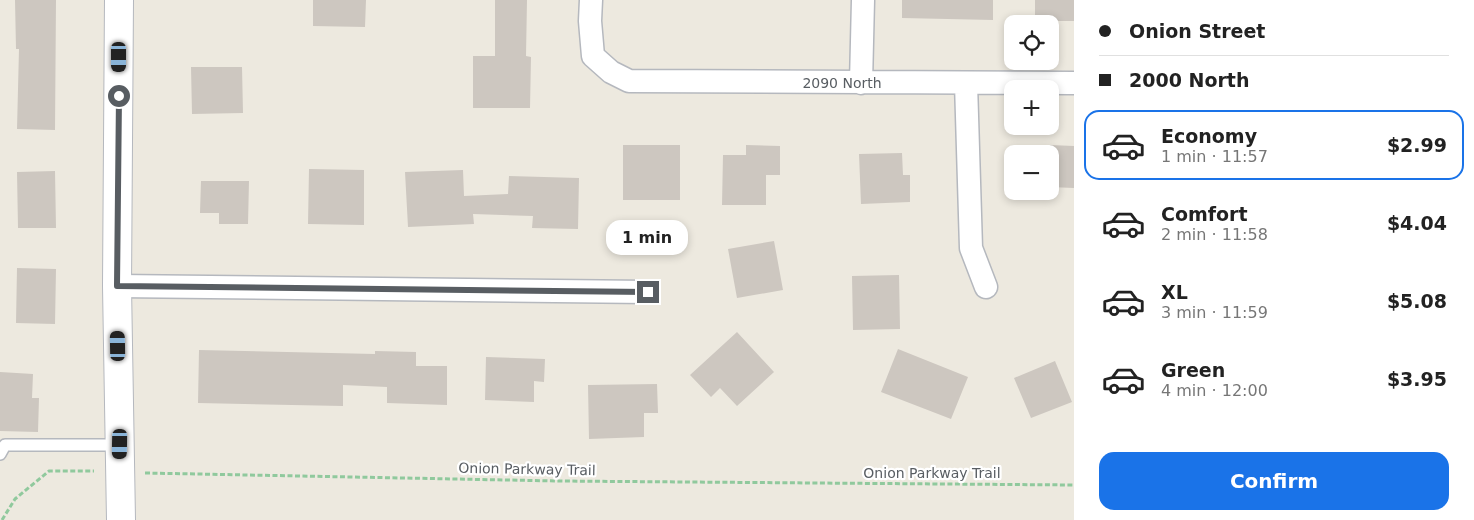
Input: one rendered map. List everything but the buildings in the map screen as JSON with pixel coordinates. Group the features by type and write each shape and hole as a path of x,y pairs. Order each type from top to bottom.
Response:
{"street":[{"path":"120,0 117,286 120,520"},
{"name":"2090 North","path":"591,0 590,21 593,56 611,72 629,81 1074,83"},
{"path":"861,83 863,0"},
{"path":"966,83 971,248 986,287"},
{"path":"117,286 648,292"}],"lane":[{"path":"0,454 5,445 120,444"}],"path":[{"name":"Onion Parkway Trail","path":"2,520 15,499 49,470 558,481 1074,485"}],"route":[{"path":"119,96 117,286 648,292"}]}
